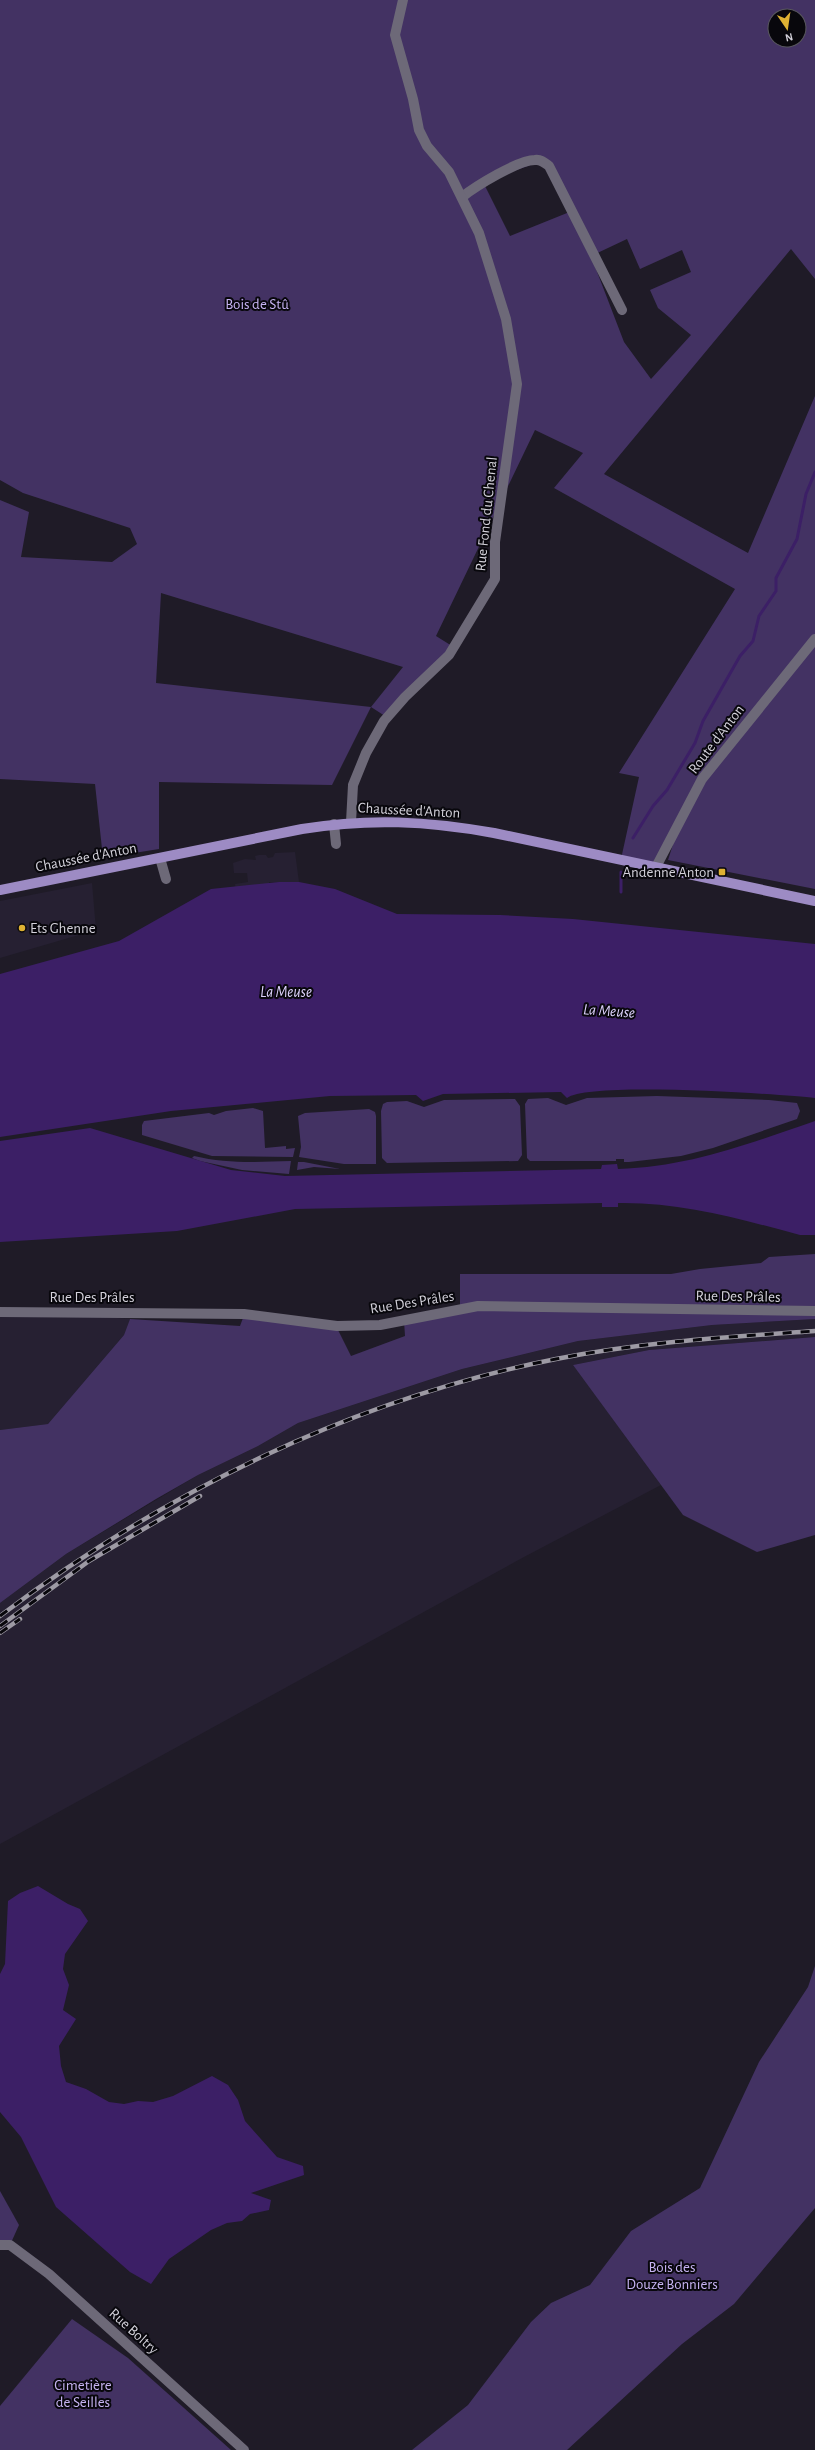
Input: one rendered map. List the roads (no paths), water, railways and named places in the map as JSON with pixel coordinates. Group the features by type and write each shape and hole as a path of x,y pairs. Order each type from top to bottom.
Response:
{"main road":[{"name":"Chaussée d'Anton","path":"0,890 334,824 351,822 442,824 815,901"}],"street":[{"name":"Rue Fond du Chenal","path":"351,822 353,785 366,753 384,721 405,697 450,655 495,579 495,542 517,384 506,319 479,233 449,172 427,146 419,130 413,99 395,35 403,0"},
{"path":"462,197 483,182 528,161 542,161 549,166 622,310"},
{"name":"Route d'Anton","path":"656,867 702,779 815,639"},
{"path":"334,824 336,844"},
{"path":"160,858 166,879"},
{"name":"Rue Des Prâles","path":"0,1312 244,1314 337,1326 380,1325 478,1306 815,1312"},
{"name":"Rue Boltry","path":"0,2244 10,2245 49,2274 244,2450"}],"water":[{"name":"La Meuse","path":"279,882 299,882 335,889 397,914 500,915 573,919 815,944 815,1098 764,1094 645,1089 610,1090 582,1093 567,1098 561,1092 443,1094 423,1101 416,1095 330,1096 171,1111 0,1137 0,974 119,941 211,889"},
{"path":"815,1121 815,1235 800,1235 688,1208 642,1203 618,1203 618,1207 602,1207 602,1203 295,1209 177,1231 0,1242 0,1141 90,1128 231,1170 285,1176 601,1169 602,1165 617,1164 618,1169 669,1164 694,1159 742,1146"},
{"path":"38,1886 68,1904 80,1909 88,1921 65,1954 63,1969 69,1985 63,2010 76,2019 59,2046 61,2066 66,2082 86,2089 109,2102 124,2104 138,2101 153,2102 173,2096 212,2076 228,2085 238,2100 245,2121 277,2157 303,2166 304,2175 251,2193 271,2200 269,2210 250,2214 242,2221 227,2223 211,2230 169,2259 151,2284 130,2272 56,2207 21,2137 0,2112 0,1974 5,1964 8,1901 20,1893"}],"waterway":[{"path":"633,838 653,806 667,790 695,743 703,721 740,656 753,641 759,616 776,591 776,578 797,539 806,494 815,472"},
{"path":"621,872 621,892"}],"railway":[{"path":"0,1616 63,1571 128,1529 195,1491 264,1456 335,1425 407,1399 481,1376 588,1353 653,1344 815,1331"},
{"path":"0,1626 89,1561 200,1496"},
{"path":"0,1633 20,1619"}],"place":[{"name":"Andenne Anton","path":"722,872"},
{"name":"Ets Ghenne","path":"22,928"}],"park label":[{"name":"Bois de Stû","path":"257,304"},
{"name":"Bois des Douze Bonniers","path":"672,2276"},
{"name":"Cimetière de Seilles","path":"83,2394"}]}
